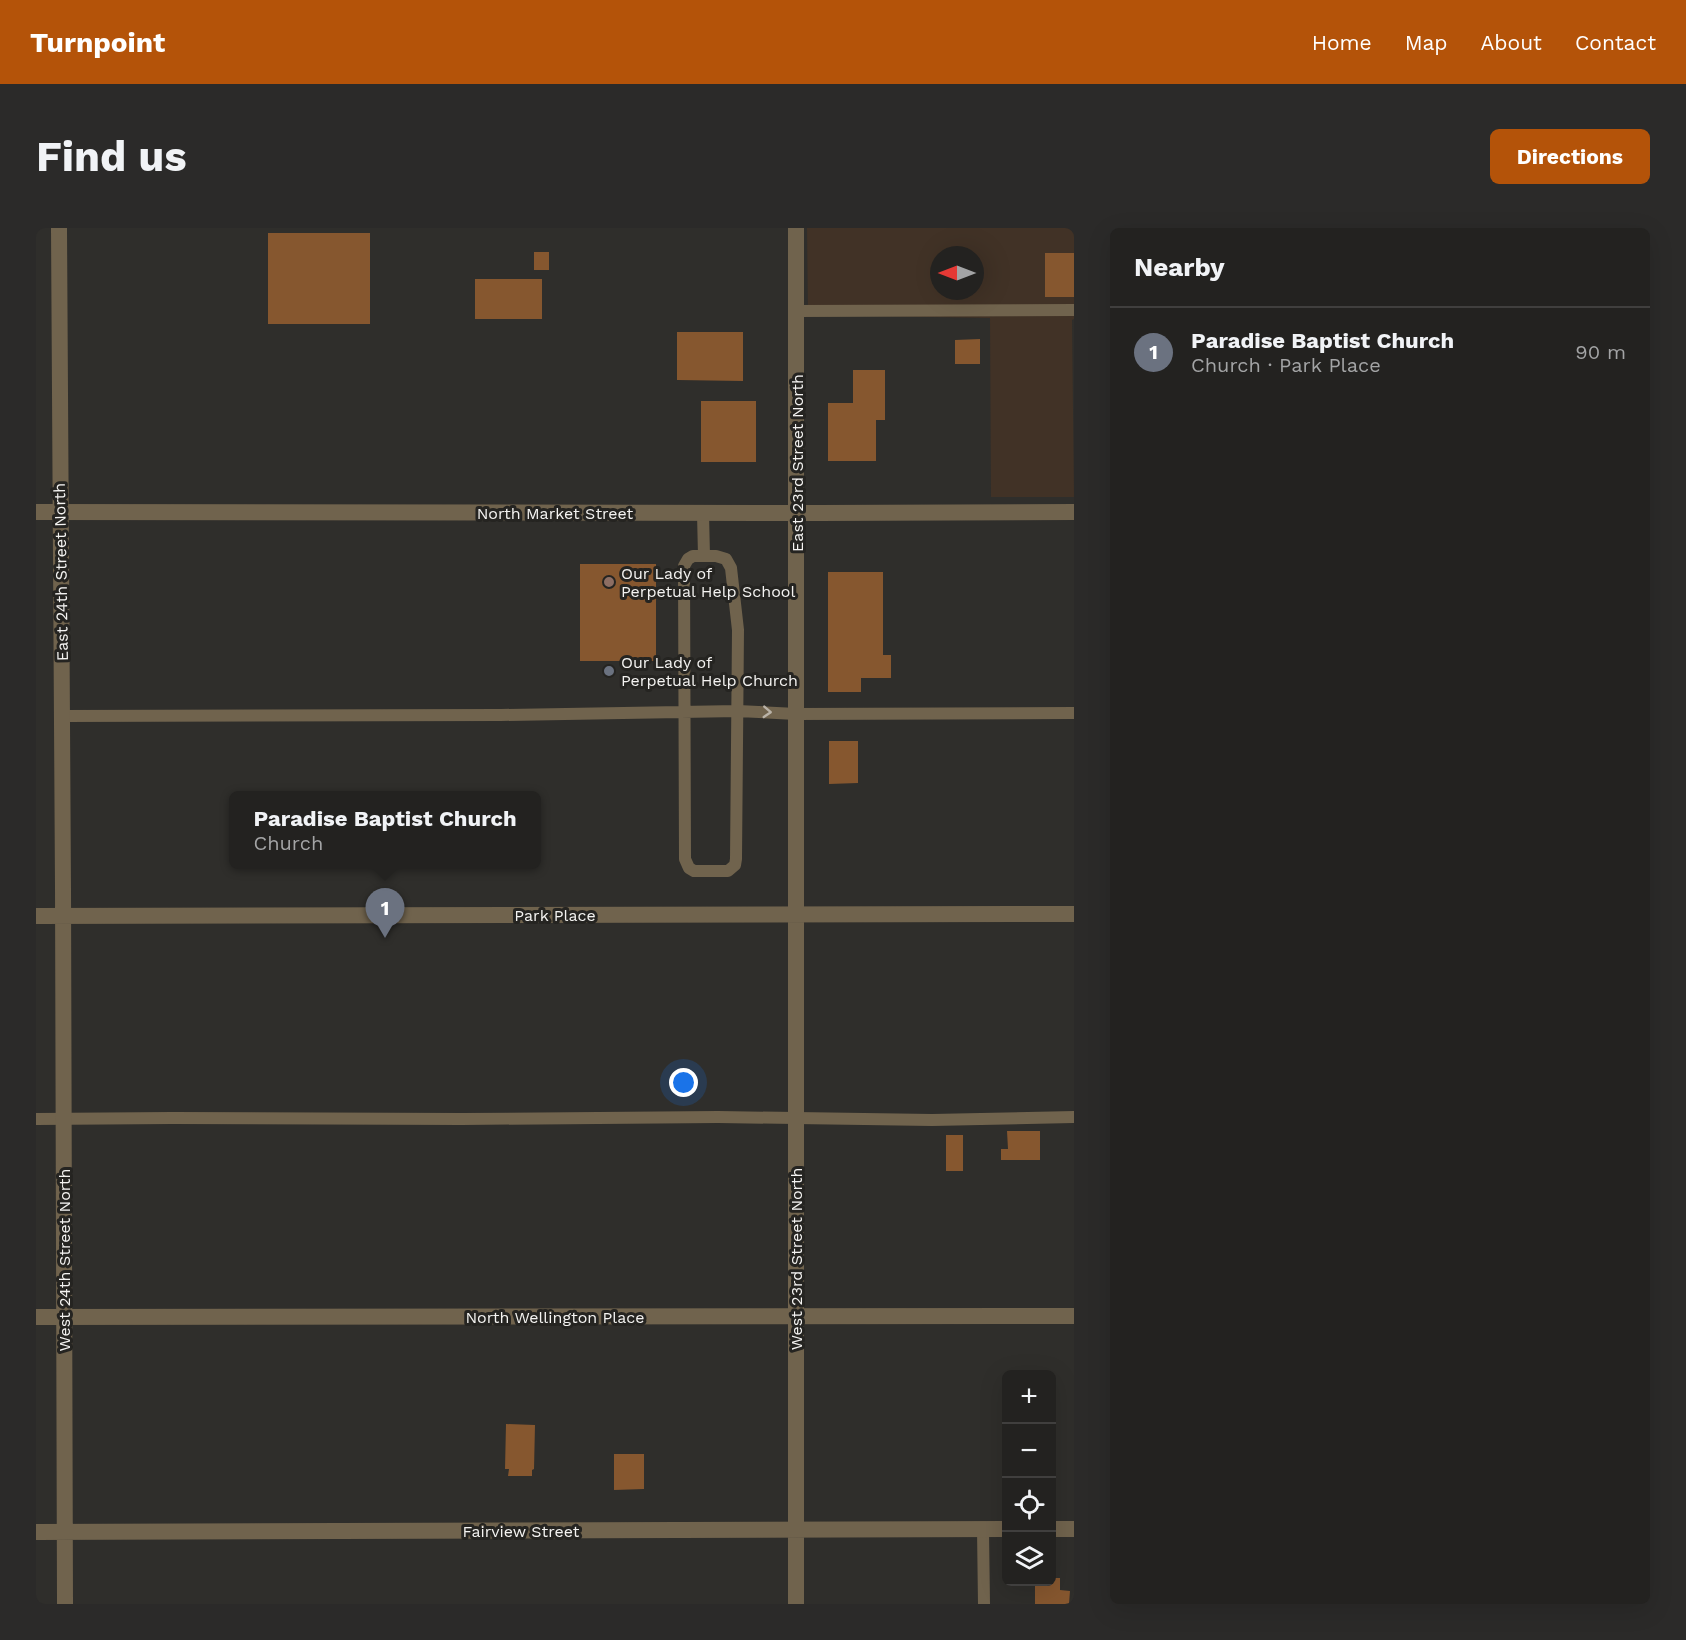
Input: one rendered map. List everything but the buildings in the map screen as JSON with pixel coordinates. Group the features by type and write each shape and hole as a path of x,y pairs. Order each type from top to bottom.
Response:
{"street":[{"name":"East 24th Street North","path":"59,228 63,916"},
{"name":"East 23rd Street North","path":"796,228 796,914"},
{"name":"North Market Street","path":"36,512 1074,512"},
{"name":"West 23rd Street North","path":"796,914 796,1604"},
{"name":"Park Place","path":"36,916 1074,914"},
{"name":"West 24th Street North","path":"63,916 65,1604"},
{"name":"North Wellington Place","path":"36,1317 1074,1316"},
{"name":"Fairview Street","path":"36,1532 1002,1529"},
{"path":"1056,1529 1074,1529"}],"lane":[{"path":"796,311 1074,310"},
{"path":"703,513 704,556"},
{"path":"693,556 716,556 726,559 731,568 738,630 738,711 735,865 728,872 694,872 689,868 686,859 684,566 687,559 693,556"},
{"path":"63,716 489,715 738,711 796,714 1074,713"},
{"path":"36,1119 718,1117 932,1120 1074,1118"},
{"path":"983,1529 984,1604"}],"shaded area":[{"path":"807,228 1074,228 1074,319 1072,320 1074,497 991,497 990,318 808,315"}],"place":[{"name":"Our Lady of Perpetual Help School","path":"609,582"},
{"name":"Our Lady of Perpetual Help Church","path":"609,671"},
{"name":"Paradise Baptist Church","path":"385,938"}]}
